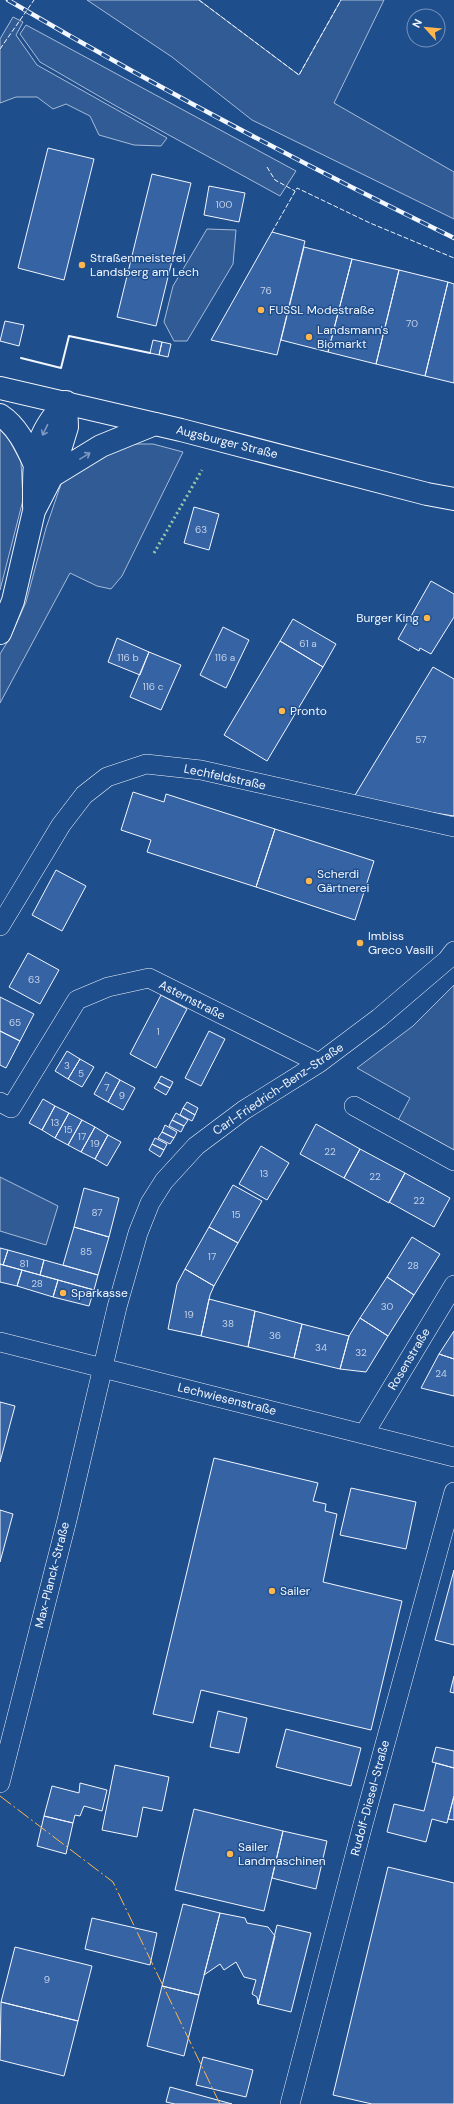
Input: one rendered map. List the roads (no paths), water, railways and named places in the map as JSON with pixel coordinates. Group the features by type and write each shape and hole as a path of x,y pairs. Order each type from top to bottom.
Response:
{"main road":[{"name":"Augsburger Straße","path":"0,388 66,402 427,494 454,499"},
{"path":"0,633 13,601 34,511 34,463 40,441 51,417 66,402"},
{"path":"34,511 52,476 67,427 66,402"},
{"path":"0,415 7,420 19,434 34,463"},
{"path":"52,476 101,446 155,424"}],"street":[{"name":"Lechfeldstraße","path":"0,926 61,825 84,795 108,777 146,764 201,770 454,827"},
{"name":"Carl-Friedrich-Benz-Straße","path":"102,1367 138,1233 150,1203 164,1181 196,1146 238,1114 319,1063 379,1018 447,960 454,951"},
{"name":"Asternstraße","path":"0,1102 11,1108 77,1000 108,987 149,978 319,1063"},
{"path":"354,1106 454,1161"},
{"name":"Rosenstraße","path":"364,1434 454,1285"},
{"name":"Lechwiesenstraße","path":"0,1342 454,1457"},
{"name":"Max-Planck-Straße","path":"0,1783 67,1520 102,1367"},
{"name":"Rudolf-Diesel-Straße","path":"290,2104 362,1828 454,1492"}],"railway":[{"path":"8,0 173,94 229,124 454,238"}],"place":[{"name":"Straßenmeisterei Landsberg am Lech","path":"82,265"},
{"name":"FUSSL Modestraße","path":"261,310"},
{"name":"Landsmann's Biomarkt","path":"309,337"},
{"name":"Burger King","path":"427,618"},
{"name":"Pronto","path":"282,711"},
{"name":"Scherdi Gärtnerei","path":"309,881"},
{"name":"Imbiss Greco Vasili","path":"360,943"},
{"name":"Sparkasse","path":"63,1293"},
{"name":"Sailer","path":"272,1591"},
{"name":"Sailer Landmaschinen","path":"230,1854"}]}
